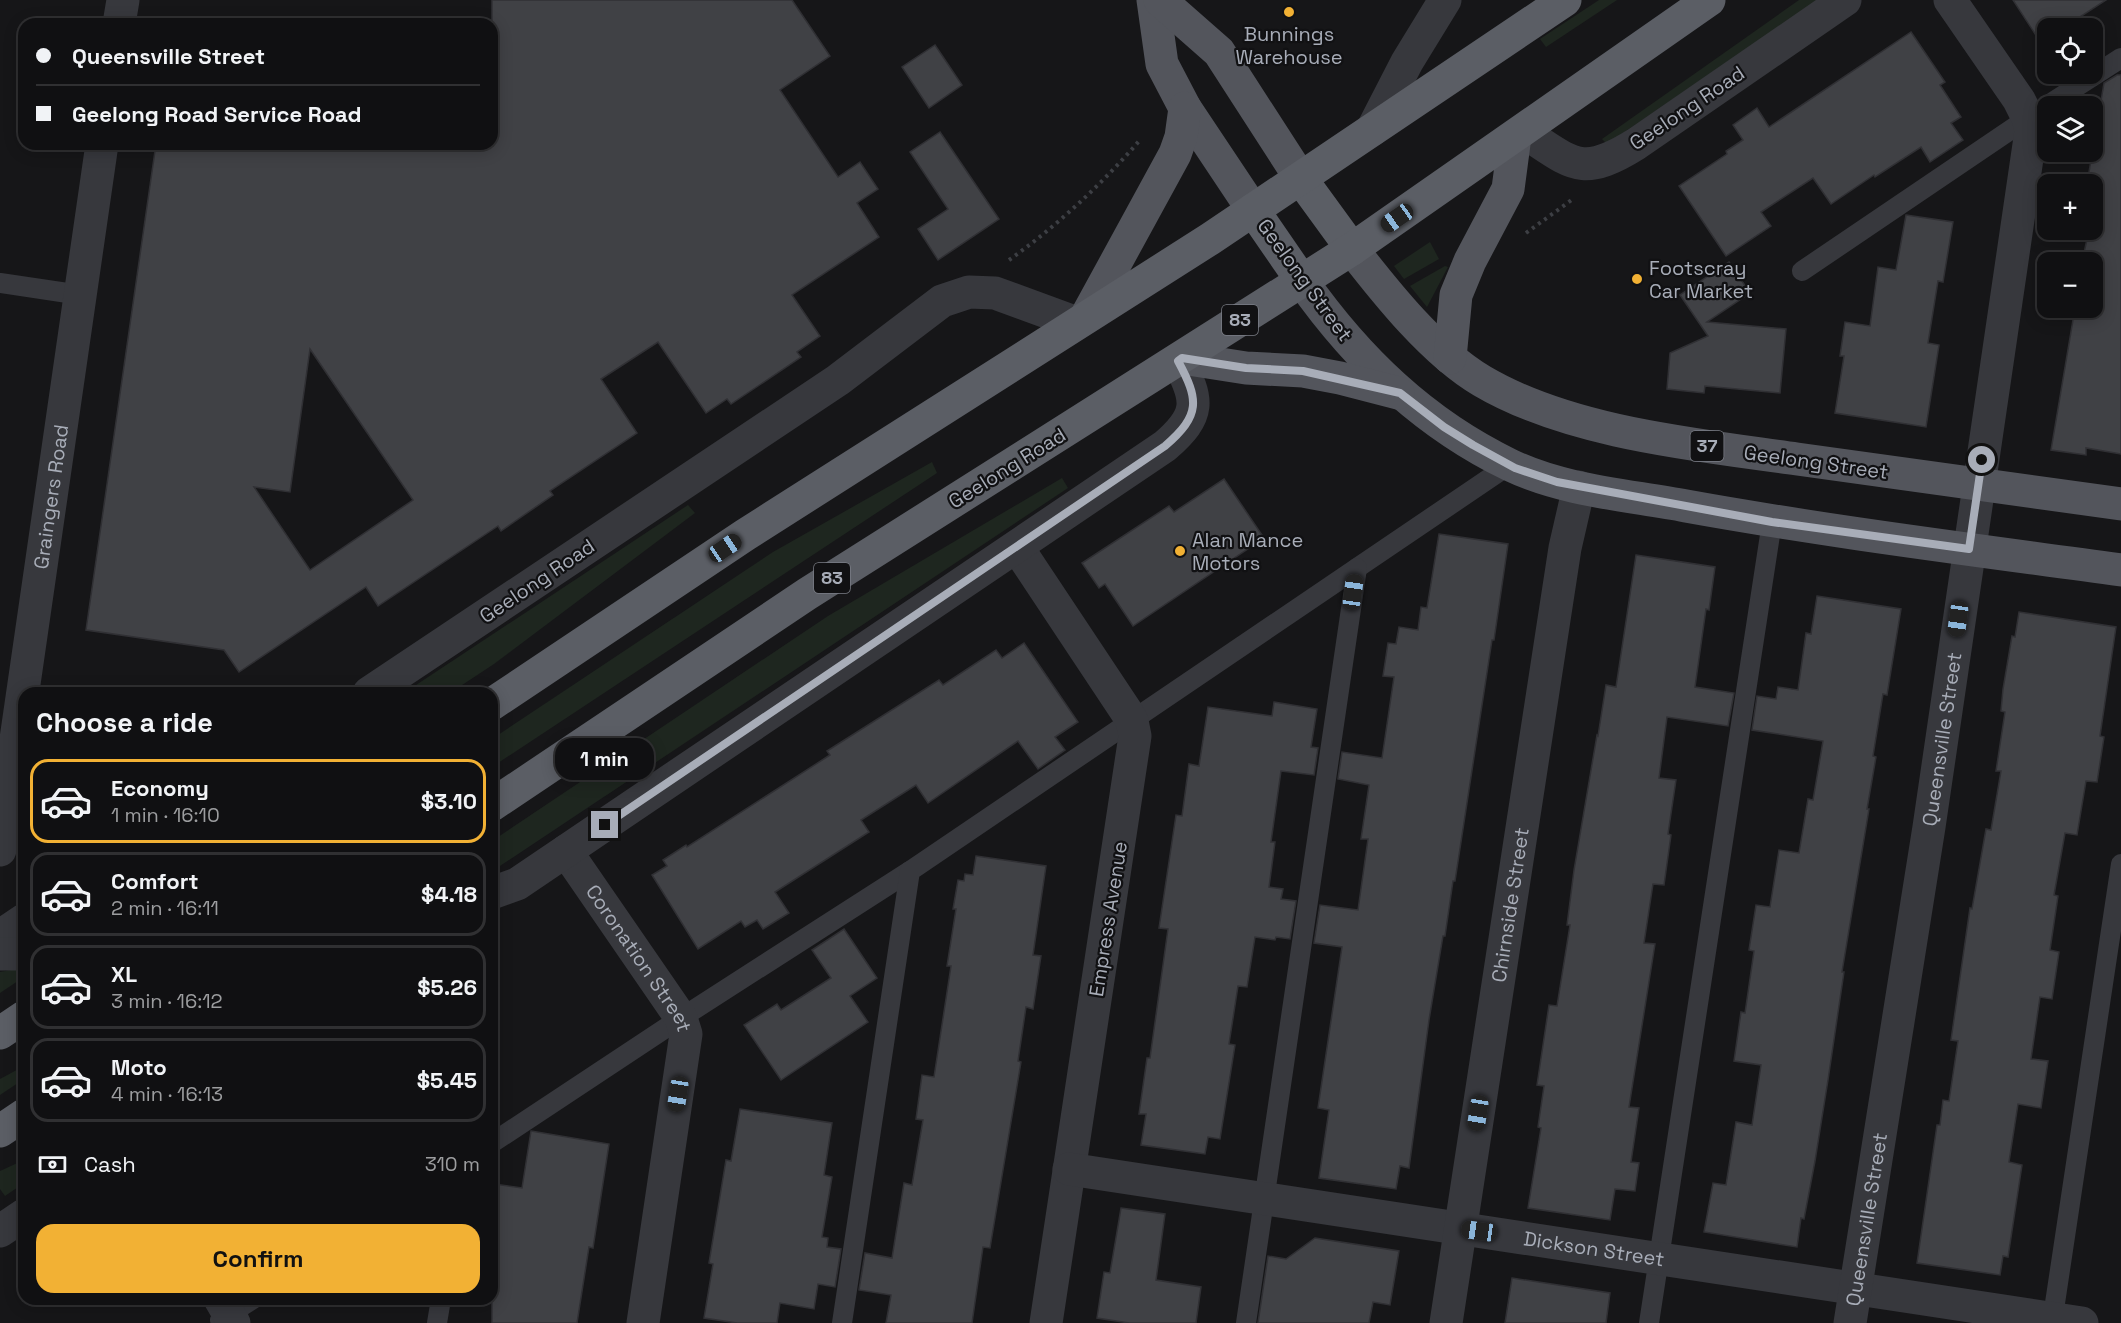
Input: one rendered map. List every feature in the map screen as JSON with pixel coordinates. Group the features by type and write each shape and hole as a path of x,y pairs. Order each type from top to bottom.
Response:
{"highway":[{"path":"498,700 745,535 1301,179 1565,0"},
{"name":"Geelong Road","path":"498,801 807,594 1352,249 1709,0"},
{"name":"Geelong Street","path":"1301,179 1352,249"},
{"name":"Geelong Street","path":"1253,210 1302,281"},
{"path":"0,1033 18,1021"}],"main road":[{"name":"Geelong Street","path":"1153,0 1162,64 1185,108 1253,210"},
{"name":"Geelong Street","path":"1160,0 1219,52 1301,179"},
{"path":"1081,320 1175,154 1181,137 1185,108"},
{"path":"1450,358 1456,295 1470,261 1508,189 1519,133"},
{"name":"Geelong Street","path":"1352,249 1377,281 1450,358 1482,381 1516,398 1587,423 1737,451 2121,504"},
{"name":"Geelong Street","path":"1302,281 1344,336 1400,393 1444,427 1509,465 1531,474 1579,487 1772,522 2121,570"},
{"path":"1180,359 1246,368 1303,371 1400,393"}],"street":[{"path":"120,18 123,0"},
{"path":"1372,130 1407,62 1445,0"},
{"name":"Geelong Road","path":"1519,133 1571,163 1597,163 1607,160 1636,144 1845,0"},
{"name":"Queensville Street","path":"1850,1323 1927,839 2031,131 2028,118 2019,100 1950,0"},
{"name":"Graingers Road","path":"24,687 101,150"},
{"name":"Geelong Road","path":"378,687 838,380 942,301 969,292 995,293 1081,320"},
{"path":"498,891 517,884 1165,446 1182,429 1192,412 1194,398 1180,359"},
{"name":"Chirnside Street","path":"1446,1323 1565,548 1579,487"},
{"name":"Empress Avenue","path":"1017,547 1132,721 1135,743 1046,1323"},
{"name":"Graingers Road","path":"0,850 18,727"},
{"name":"Coronation Street","path":"566,851 681,1018 686,1034 643,1323"},
{"path":"0,936 18,924"},
{"path":"0,954 18,954"},
{"name":"Dickson Street","path":"1069,1169 1856,1287 2062,1321"},
{"path":"0,1231 18,1219"}],"lane":[{"path":"1802,271 2121,58"},
{"path":"0,284 81,295"},
{"path":"498,1139 909,871 1509,465"},
{"path":"1649,1323 1772,522"},
{"path":"1246,1323 1357,568"},
{"path":"2062,1321 2121,864"},
{"path":"842,1323 909,871"},
{"path":"437,1323 440,1305"}],"path":[{"path":"1006,262 1049,230 1101,182 1141,138"},
{"path":"1521,237 1575,197"}],"shaded area":[{"path":"1599,0 1617,0 1546,47 1540,39"},
{"path":"1799,0 1818,0 1607,144 1602,139"},
{"path":"1430,242 1439,259 1404,279 1394,266"},
{"path":"1445,266 1448,267 1427,307 1410,286"},
{"path":"932,462 937,473 498,763 498,735 773,552"},
{"path":"1062,478 1068,488 498,867 498,837 828,616"},
{"path":"688,505 695,513 494,664 459,687 413,687"},
{"path":"18,970 18,981 0,993 0,972"},
{"path":"18,1069 18,1083 0,1095 0,1079"},
{"path":"18,1163 18,1187 5,1196 0,1189 0,1171"}],"building":[{"path":"492,0 792,0 830,56 780,90 838,177 860,162 878,189 857,203 879,237 792,295 820,336 797,352 801,357 731,404 727,399 706,413 658,342 601,379 637,433 550,491 553,495 501,531 498,526 378,606 366,587 239,672 224,650 86,630 155,150 498,150 498,18 492,18","holes":["310,349 413,500 310,570 254,487 290,492"]},
{"path":"2013,0 2106,0 2078,18 2037,18 2037,37"},
{"path":"1911,32 1945,82 1940,85 1961,117 1951,123 1963,140 1930,162 1921,147 1831,204 1813,178 1761,212 1771,226 1726,256 1679,186 1727,154 1726,151 1743,140 1733,125 1757,108 1769,127"},
{"path":"935,45 962,85 929,108 902,67"},
{"path":"2121,75 2121,454 2086,448 2086,455 2051,450 2073,318 2103,318 2103,252 2084,252 2087,240 2103,240 2103,174 2089,174 2091,162 2103,162 2102,96 2104,83"},
{"path":"940,132 999,219 938,260 918,229 948,209 910,152"},
{"path":"1906,215 1953,222 1943,282 1938,281 1928,343 1939,345 1926,427 1835,413 1844,356 1840,356 1845,322 1870,326 1878,267 1896,270"},
{"path":"1729,262 1750,293 1707,322 1786,329 1780,393 1705,386 1704,393 1667,389 1670,353 1708,336 1680,295"},
{"name":"Alan Mance Motors","path":"1224,479 1264,538 1133,626 1105,584 1099,588 1082,563 1169,506 1174,512"},
{"path":"1439,534 1508,544 1455,881 1453,881 1429,1020 1409,1168 1400,1166 1396,1189 1319,1178 1329,1110 1318,1108 1342,947 1314,943 1320,905 1358,910 1368,839 1361,839 1369,785 1338,779 1342,752 1382,758 1394,677 1383,676 1388,643 1396,644 1399,627 1418,630 1421,607 1427,608"},
{"path":"1636,555 1715,567 1709,610 1706,609 1695,687 1734,693 1728,726 1667,717 1659,778 1676,780 1668,834 1671,835 1664,885 1653,884 1644,943 1655,944 1629,1107 1639,1108 1631,1162 1639,1163 1635,1191 1615,1189 1610,1220 1528,1208 1541,1128 1538,1127 1544,1086 1537,1085 1549,1005 1557,1006 1570,925 1567,925 1574,870 1597,735 1606,685 1616,687"},
{"path":"1817,596 1901,609 1887,695 1883,694 1873,756 1876,757 1867,809 1869,809 1842,972 1844,972 1828,1080 1815,1161 1804,1219 1801,1218 1797,1247 1704,1232 1713,1183 1726,1185 1736,1122 1752,1125 1761,1065 1734,1061 1741,1012 1745,1013 1754,951 1749,950 1756,905 1770,907 1779,850 1799,853 1808,799 1813,800 1823,741 1752,730 1757,696 1776,699 1778,687 1798,690 1806,633 1811,634"},
{"path":"2019,612 2116,627 2100,736 2104,737 2097,782 2086,781 2077,835 2065,833 2054,895 2058,896 2050,950 2059,952 2052,999 2040,997 2031,1059 2048,1061 2041,1108 2018,1104 2009,1162 2022,1165 2008,1257 2003,1256 2000,1275 1917,1263 1937,1125 1940,1125 1943,1100 1949,1101 1958,1041 1951,1040 1970,908 1972,909 1986,829 1991,830 2001,771 1996,771 2005,712 2001,711 2003,689 2012,636 2015,637"},
{"path":"1024,643 1078,722 1055,737 1065,750 1038,769 1018,741 928,803 916,785 861,820 869,832 775,892 789,913 763,929 757,920 745,927 741,921 698,949 652,875 667,866 663,860 830,755 827,751 939,680 943,685 996,650 1002,658"},
{"path":"1274,702 1317,709 1311,747 1318,748 1314,775 1281,771 1271,842 1275,842 1269,887 1283,889 1281,899 1296,901 1290,939 1276,937 1275,940 1255,937 1247,987 1238,986 1229,1044 1235,1045 1220,1139 1208,1137 1205,1154 1141,1145 1146,1114 1139,1114 1147,1058 1150,1058 1168,929 1159,928 1176,815 1182,816 1189,764 1199,766 1208,707 1272,716"},
{"path":"976,856 1046,866 1033,955 1041,956 1033,1009 1026,1007 1018,1061 1021,1062 990,1248 983,1247 972,1323 886,1323 891,1295 859,1290 865,1253 892,1258 904,1183 912,1185 923,1120 916,1119 922,1075 934,1077 951,966 947,966 958,880 964,881 965,874 973,875"},
{"path":"844,929 877,978 850,996 868,1022 781,1080 744,1025 777,1004 781,1010 831,978 812,950"},
{"path":"740,1109 832,1123 824,1175 832,1177 822,1237 828,1238 827,1247 841,1249 835,1287 818,1284 814,1309 780,1303 777,1323 737,1323 704,1318 713,1264 709,1263 726,1160 731,1161"},
{"path":"531,1131 609,1144 593,1248 589,1247 577,1323 492,1323 492,1305 498,1305 498,1184 522,1188"},
{"path":"1121,1208 1165,1214 1156,1280 1201,1287 1196,1323 1129,1323 1097,1318 1104,1272 1110,1273"},
{"path":"1315,1238 1399,1251 1390,1305 1373,1302 1369,1323 1258,1323 1268,1256 1286,1259"},
{"path":"1512,1278 1610,1293 1606,1323 1505,1323"}],"place":[{"name":"Bunnings Warehouse","path":"1289,12"},
{"name":"Footscray Car Market","path":"1637,279"},
{"name":"Alan Mance Motors","path":"1180,551"}],"route":[{"path":"605,825 1165,446 1189,420 1194,406 1191,387 1178,361 1182,358 1246,368 1303,371 1400,393 1444,427 1473,445 1515,468 1557,482 1772,522 1969,549 1982,460"}]}
